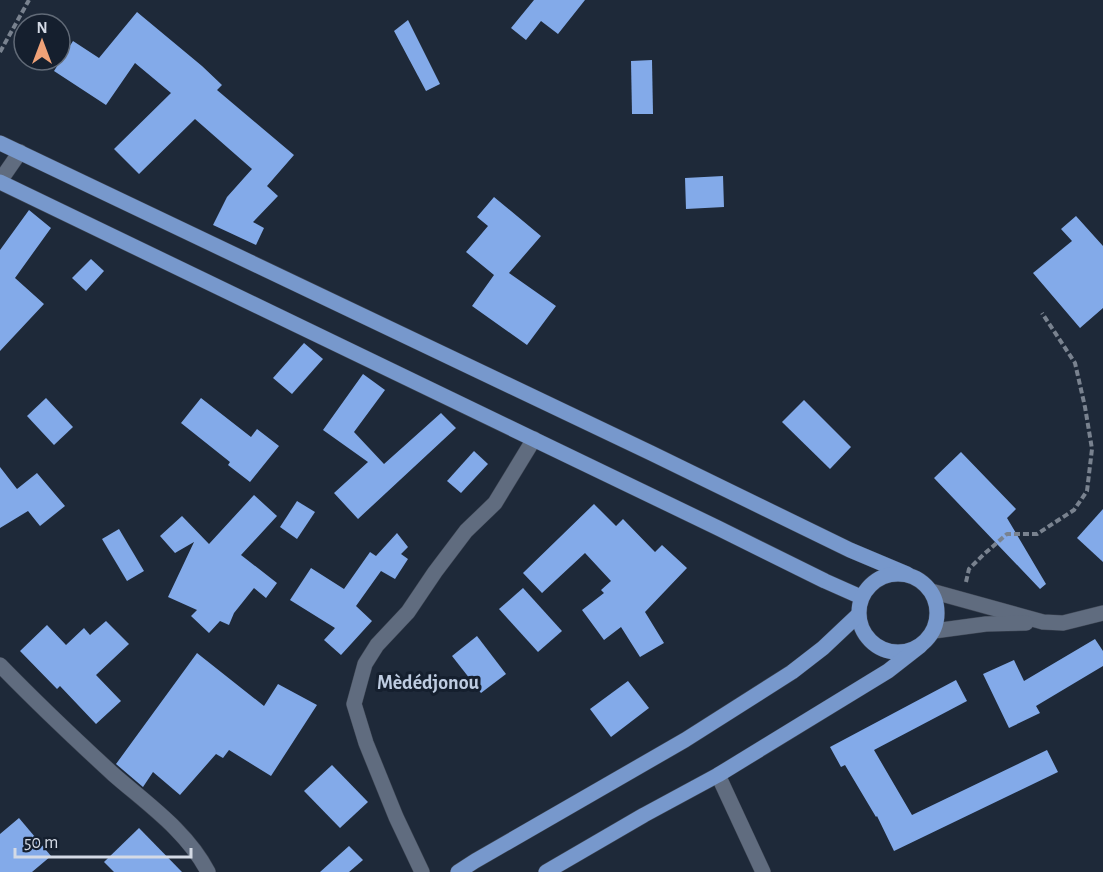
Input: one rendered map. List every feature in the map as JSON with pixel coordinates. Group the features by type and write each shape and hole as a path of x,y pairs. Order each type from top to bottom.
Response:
{"main road":[{"path":"0,143 850,550 907,574 921,581 931,591 938,611 933,631 920,646 888,671 718,775 546,872"},
{"path":"0,181 861,597"},
{"path":"907,574 889,574 872,582 861,597 858,615 864,634 880,648 900,653 920,646"},
{"path":"458,872 686,740 792,672 824,648 858,615"}],"street":[{"path":"0,181 20,152"},
{"path":"422,872 396,817 366,743 354,704 365,664 377,645 408,612 466,531 495,503 534,439"},
{"path":"931,591 1043,622"},
{"path":"933,631 986,624 1063,623 1103,613"},
{"path":"0,666 111,772 174,827 203,862 208,872"},
{"path":"718,775 763,872"}],"path":[{"path":"0,52 29,0"},
{"path":"961,600 969,569 1007,534 1037,534 1074,510 1087,491 1092,449 1075,363 1042,313"}],"building":[{"path":"534,0 585,0 558,34 541,21 526,40 511,28"},
{"path":"137,12 202,66 222,85 217,90 294,155 267,186 278,196 253,222 264,228 256,245 213,225 227,197 252,169 195,119 139,174 114,149 171,93 135,63 106,105 56,72 72,72 73,41 99,58"},
{"path":"408,20 440,84 426,91 394,31"},
{"path":"652,60 653,114 632,114 631,61"},
{"path":"723,176 724,207 686,209 685,178"},
{"path":"494,197 541,236 509,273 556,306 527,345 472,306 494,275 466,252 488,226 477,217"},
{"path":"29,210 51,228 15,278 44,304 0,351 0,250"},
{"path":"1076,216 1103,246 1103,308 1080,328 1033,273 1072,241 1061,229"},
{"path":"91,259 104,271 86,291 72,278"},
{"path":"304,343 323,359 292,394 273,378"},
{"path":"363,374 385,390 354,432 384,464 441,413 456,428 358,519 334,493 368,462 323,430"},
{"path":"46,398 73,427 54,445 27,416"},
{"path":"201,398 251,437 257,429 279,446 250,482 228,465 230,462 181,423"},
{"path":"804,400 851,447 830,469 782,422"},
{"path":"474,451 488,464 461,493 447,481"},
{"path":"961,452 1016,509 1007,518 1046,584 1040,589 934,478"},
{"path":"0,467 17,489 37,473 65,506 40,526 28,511 0,528"},
{"path":"254,495 277,516 241,555 277,583 266,598 254,588 234,613 229,625 220,621 209,633 191,616 197,610 168,597 194,542 175,553 160,536 182,516 209,544"},
{"path":"297,501 315,512 297,539 280,527"},
{"path":"594,504 616,526 623,519 655,552 662,545 687,568 645,612 664,643 640,657 621,627 604,640 582,610 604,593 601,590 611,581 585,553 542,593 523,573"},
{"path":"1103,509 1103,562 1077,538"},
{"path":"119,529 144,571 127,581 102,539"},
{"path":"397,533 408,547 401,554 408,559 395,579 381,571 356,606 372,621 341,655 324,640 335,628 290,600 311,568 344,589 370,552 376,556"},
{"path":"523,588 562,631 538,652 499,609"},
{"path":"106,621 129,644 96,675 121,701 96,724 60,686 57,689 20,651 47,625 66,645 84,628 90,635"},
{"path":"477,636 506,674 481,693 452,656"},
{"path":"1095,639 1103,651 1103,666 1036,706 1040,713 1009,728 983,674 1014,660 1024,681"},
{"path":"197,653 264,706 278,684 317,705 271,776 229,750 223,758 216,754 180,795 153,772 143,787 116,764"},
{"path":"956,680 967,701 874,750 912,815 1047,750 1058,772 894,851 877,816 845,765 841,767 830,747"},
{"path":"628,681 649,708 611,737 590,709"},
{"path":"332,765 368,802 340,828 304,791"},
{"path":"19,818 51,856 32,872 0,872 0,834"},
{"path":"139,828 182,872 114,872 104,862"},
{"path":"349,846 363,860 349,872 320,872"}],"district":[{"name":"Mèdédjonou","path":"428,683"}]}
